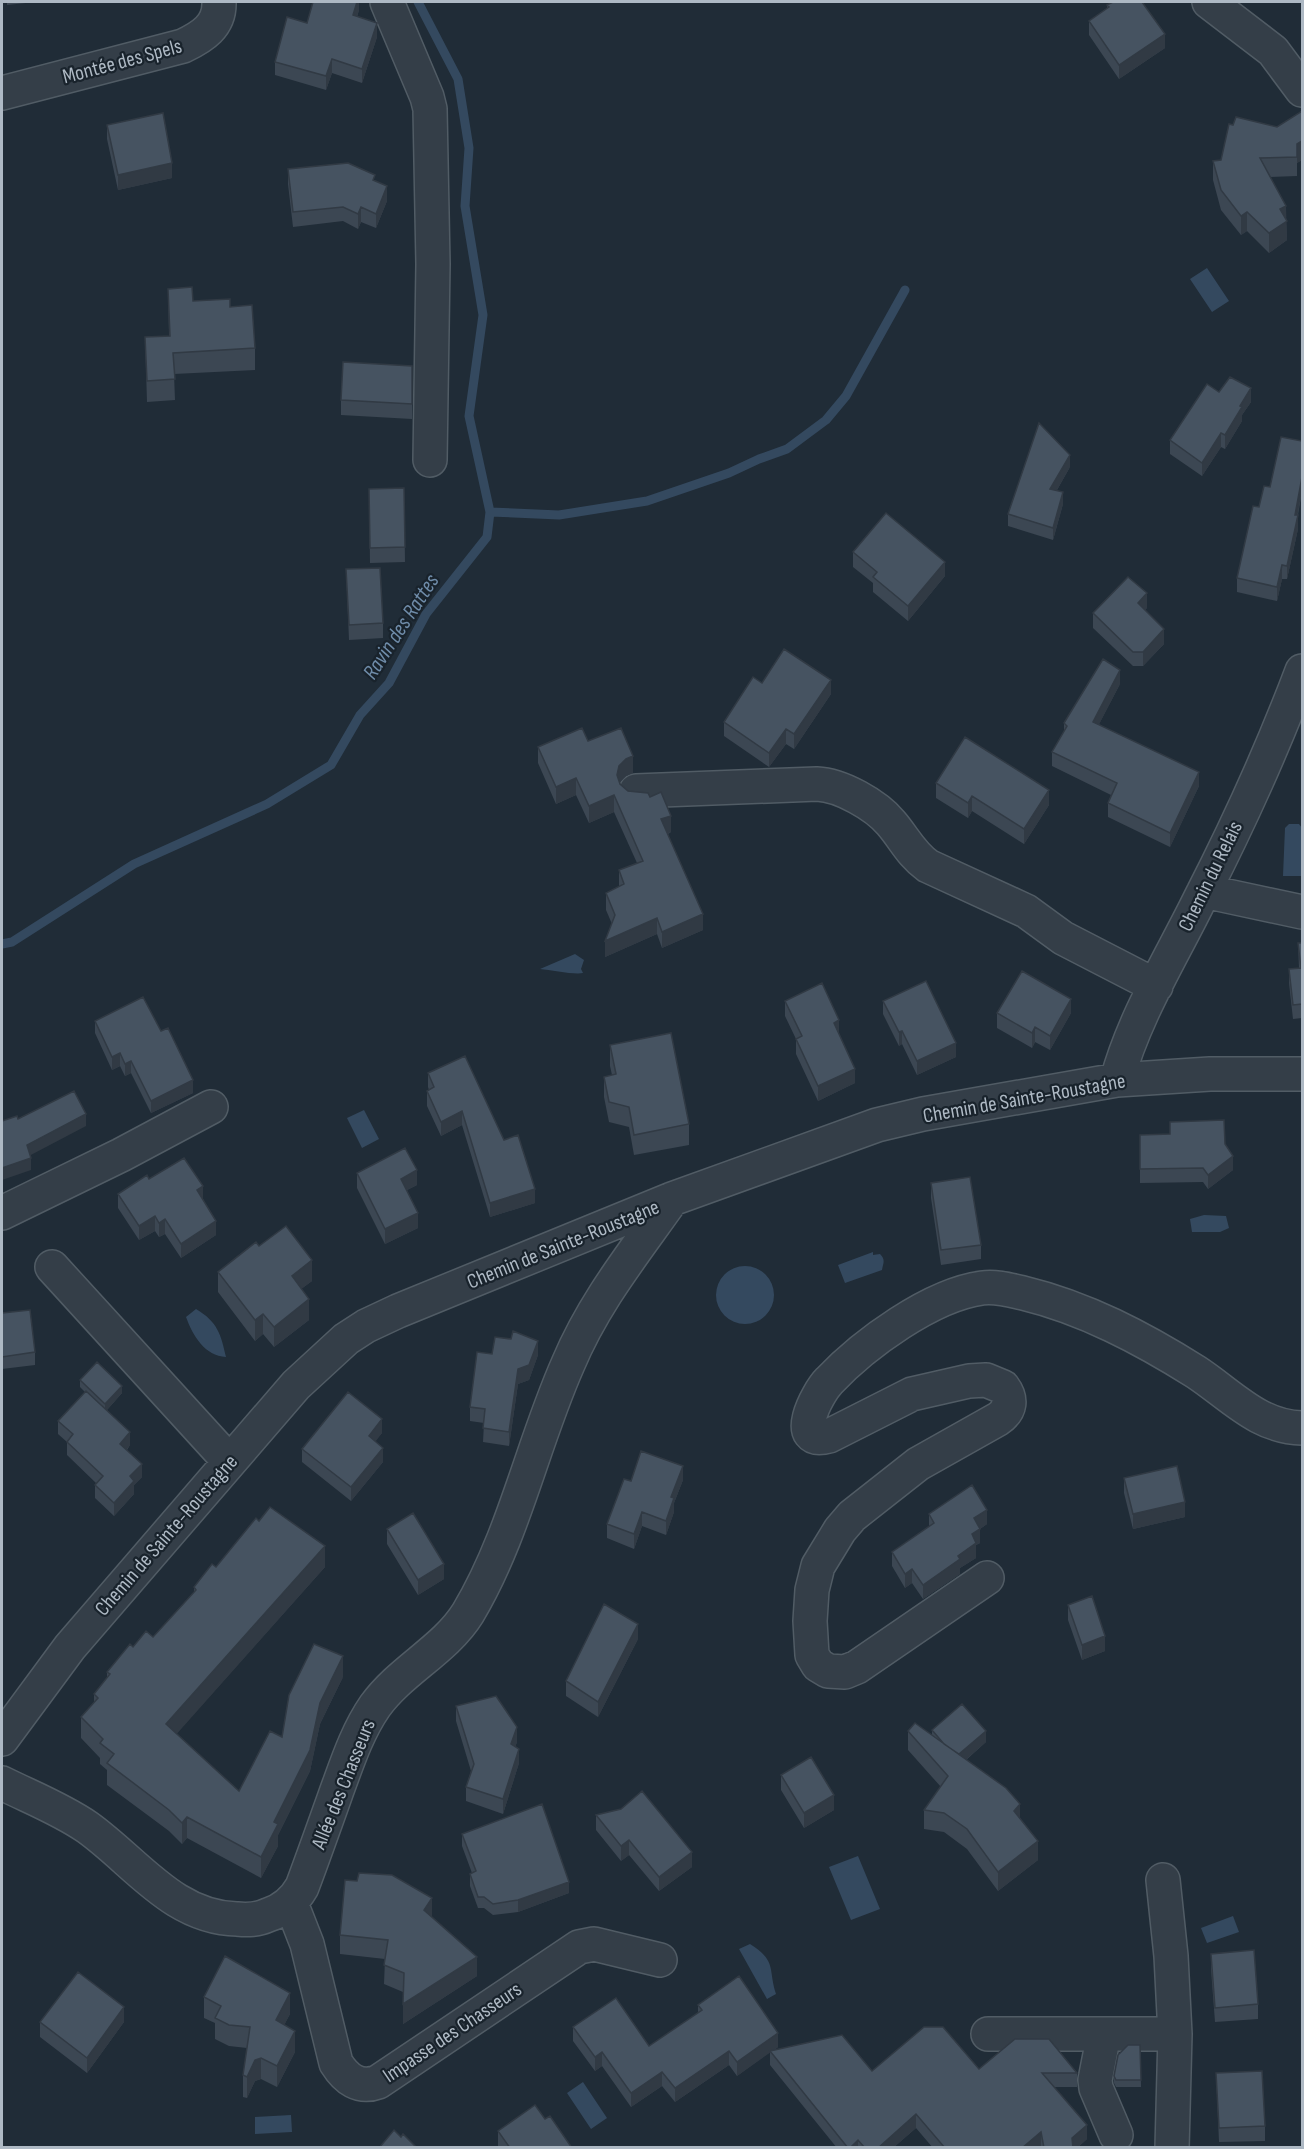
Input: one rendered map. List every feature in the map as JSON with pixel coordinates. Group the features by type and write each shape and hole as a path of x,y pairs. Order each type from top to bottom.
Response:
{"street":[{"name":"Montée des Spels","path":"2,93 183,46 201,37 211,27 216,19 219,2"},
{"path":"387,2 430,109 433,264 430,460"},
{"path":"1209,2 1273,51 1302,90"},
{"name":"Chemin du Relais","path":"1117,1080 1125,1051 1156,986 1294,714 1302,671"},
{"path":"636,791 817,784 836,787 884,815 912,853 928,866 1026,910 1063,938 1156,986"},
{"path":"1204,891 1302,912"},
{"name":"Chemin de Sainte-Roustagne","path":"2,1739 70,1647 229,1461 304,1377 330,1352 366,1326 672,1199 877,1125 923,1114 1117,1080 1210,1074 1302,1074"},
{"path":"2,1213 121,1155 211,1107"},
{"name":"Allée des Chasseurs","path":"291,1903 302,1887 351,1751 367,1718 387,1691 452,1633 468,1613 501,1546 566,1367 580,1336 595,1307 672,1199"},
{"path":"52,1267 229,1461"},
{"path":"987,1578 857,1667 845,1672 828,1671 818,1665 812,1655 810,1622 812,1590 818,1566 840,1530 852,1516 918,1464 998,1419 1008,1410 1010,1399 1003,1387 986,1380 969,1381 912,1394 829,1436 821,1438 811,1433 808,1428 810,1414 814,1402 827,1383 846,1364 898,1324 936,1304 984,1287 1004,1288 1079,1309 1142,1340 1179,1362 1254,1415 1286,1428 1302,1428"},
{"path":"2,1783 70,1816 88,1828 124,1856 165,1894 184,1906 208,1915 253,1920 274,1913 291,1903"},
{"path":"1163,1880 1176,2034 1173,2148"},
{"name":"Impasse des Chasseurs","path":"291,1903 306,1944 336,2063 343,2074 359,2084 369,2085 378,2082 579,1947 594,1944 660,1960"},
{"path":"988,2034 1176,2034"},
{"path":"1104,2034 1095,2080 1096,2088 1116,2135"}],"water":[{"path":"1207,268 1229,301 1212,312 1190,279"},
{"path":"1289,824 1299,824 1302,828 1302,876 1283,876 1285,828"},
{"path":"575,954 584,960 581,969 583,973 540,969"},
{"path":"364,1110 379,1139 362,1148 347,1118"},
{"path":"1204,1215 1226,1216 1229,1228 1220,1232 1192,1232 1190,1219"},
{"path":"873,1252 873,1255 880,1254 883,1258 882,1270 845,1283 838,1265"},
{"path":"745,1266 756,1268 769,1279 774,1295 772,1306 761,1319 745,1324 734,1322 721,1311 716,1295 718,1284 729,1271"},
{"path":"196,1309 214,1324 226,1357 212,1353 196,1338 186,1317"},
{"path":"858,1856 880,1909 851,1920 829,1867"},
{"path":"1233,1916 1239,1932 1207,1943 1201,1928"},
{"path":"750,1944 764,1955 770,1966 776,1994 767,1999 739,1949"},
{"path":"583,2082 607,2118 591,2129 567,2093"},
{"path":"291,2115 292,2132 255,2134 255,2117"}],"building":[{"path":"313,2 357,2 353,15 377,23 362,69 332,59 326,76 275,62 287,17 307,23"},
{"path":"1113,2 1142,2 1165,34 1119,65 1089,21"},
{"path":"1302,111 1302,141 1297,144 1297,157 1260,158 1286,206 1280,209 1287,221 1269,233 1247,212 1241,216 1221,190 1213,161 1221,160 1229,124 1233,125 1236,117 1277,127"},
{"path":"163,113 172,163 118,175 107,125"},
{"path":"348,163 375,175 373,180 387,186 376,214 361,207 358,214 343,207 293,212 288,169"},
{"path":"192,287 193,301 230,299 230,307 252,305 255,348 173,353 175,379 147,381 145,337 170,336 168,289"},
{"path":"343,362 412,366 412,404 341,400"},
{"path":"1230,377 1251,388 1225,435 1221,433 1202,463 1170,440 1207,384 1219,392"},
{"path":"1039,423 1070,455 1050,489 1063,492 1053,528 1008,514"},
{"path":"1281,437 1302,441 1302,477 1295,515 1298,515 1287,566 1282,565 1277,587 1237,578 1253,506 1259,507 1264,486 1270,487"},
{"path":"404,488 405,547 370,548 369,489"},
{"path":"886,513 945,562 908,606 873,577 877,572 853,552"},
{"path":"380,568 383,623 349,625 346,569"},
{"path":"1128,577 1147,593 1138,603 1164,629 1143,652 1133,652 1093,613"},
{"path":"784,649 831,680 794,734 786,729 769,753 724,722 753,677 762,683"},
{"path":"1103,659 1120,670 1093,722 1199,772 1170,833 1108,803 1117,783 1052,752 1067,726 1064,723"},
{"path":"582,728 588,741 621,728 633,756 619,766 617,775 620,784 628,791 648,793 650,797 661,792 671,816 661,819 703,914 662,932 657,918 605,941 615,915 606,893 624,884 619,870 643,861 614,795 589,806 576,778 556,787 538,747"},
{"path":"965,737 1049,790 1024,829 972,796 968,803 936,783"},
{"path":"1298,943 1302,943 1302,1004 1293,1005 1289,969 1301,968"},
{"path":"1022,971 1071,999 1050,1036 1035,1027 1032,1033 997,1013"},
{"path":"926,981 956,1043 917,1061 883,1001"},
{"path":"822,983 839,1020 834,1023 855,1069 818,1086 796,1039 802,1036 785,1001"},
{"path":"143,997 161,1031 168,1028 193,1080 151,1101 131,1061 125,1064 120,1053 112,1057 95,1021"},
{"path":"671,1033 689,1124 634,1135 629,1107 609,1102 604,1077 616,1074 610,1045"},
{"path":"465,1056 504,1140 518,1135 535,1189 490,1203 462,1111 441,1122 427,1091 434,1087 428,1073"},
{"path":"74,1091 86,1114 27,1145 31,1158 2,1168 2,1121 17,1116 18,1119"},
{"path":"1224,1120 1225,1144 1233,1156 1208,1175 1203,1168 1140,1169 1140,1135 1170,1134 1170,1122"},
{"path":"405,1148 417,1170 401,1179 418,1213 385,1229 357,1173"},
{"path":"184,1158 203,1186 197,1190 216,1221 181,1244 165,1219 159,1223 155,1216 139,1226 118,1194 147,1175 149,1179"},
{"path":"970,1177 981,1245 941,1250 931,1183"},
{"path":"286,1226 312,1260 292,1276 309,1299 274,1327 263,1314 255,1320 218,1272 256,1242 259,1246"},
{"path":"30,1310 35,1352 2,1357 2,1313"},
{"path":"513,1331 538,1341 529,1365 518,1369 509,1432 483,1428 485,1409 470,1407 477,1352 492,1354 495,1337 511,1339"},
{"path":"97,1362 122,1386 105,1404 80,1380"},
{"path":"86,1391 130,1432 120,1444 142,1464 130,1476 134,1481 114,1503 95,1485 103,1476 67,1442 73,1434 58,1421"},
{"path":"348,1392 382,1419 369,1436 383,1448 351,1487 302,1449"},
{"path":"641,1451 683,1466 671,1497 674,1498 666,1521 642,1512 634,1534 607,1524 624,1479 631,1481"},
{"path":"1177,1466 1185,1502 1133,1514 1124,1478"},
{"path":"972,1485 987,1510 974,1518 980,1529 972,1534 976,1543 958,1556 960,1559 923,1585 912,1569 905,1574 892,1552 934,1523 929,1514"},
{"path":"270,1507 325,1546 166,1724 239,1791 270,1731 282,1737 289,1695 314,1644 343,1656 320,1703 310,1750 274,1822 278,1824 261,1857 187,1817 182,1823 169,1810 107,1763 114,1754 100,1743 103,1739 81,1717 98,1698 94,1694 110,1674 107,1672 130,1644 133,1647 146,1631 153,1637 196,1590 194,1587 212,1564 216,1567 256,1518 259,1521"},
{"path":"413,1513 444,1564 418,1580 387,1529"},
{"path":"1092,1596 1105,1636 1082,1645 1068,1605"},
{"path":"604,1604 638,1624 598,1702 566,1681"},
{"path":"496,1696 517,1727 511,1744 519,1749 503,1799 466,1787 474,1764 456,1706"},
{"path":"962,1704 986,1731 959,1754 944,1744 932,1730"},
{"path":"915,1723 1006,1788 1020,1804 1014,1811 1038,1841 998,1872 967,1829 944,1813 924,1810 948,1776 908,1731"},
{"path":"811,1757 834,1795 804,1813 781,1775"},
{"path":"642,1791 692,1852 659,1877 629,1840 621,1846 596,1815 621,1809"},
{"path":"542,1804 569,1882 518,1900 493,1904 484,1897 478,1897 470,1874 476,1871 462,1834"},
{"path":"359,1873 392,1875 432,1898 424,1910 477,1957 403,2004 404,1973 384,1965 388,1940 340,1935 345,1880 357,1881"},
{"path":"1254,1950 1258,2004 1215,2008 1211,1954"},
{"path":"225,1956 290,1993 276,2020 295,2031 277,2066 261,2058 255,2060 247,2077 243,2075 250,2027 229,2025 215,2018 221,2006 204,1997"},
{"path":"78,1972 124,2007 87,2058 40,2022"},
{"path":"739,1976 778,2033 737,2062 729,2051 675,2088 662,2072 631,2093 602,2052 595,2057 573,2027 616,1998 649,2046 702,2010 698,2005"},
{"path":"924,2027 943,2027 979,2069 1015,2039 1049,2039 1077,2073 1042,2073 1087,2125 1072,2138 1073,2148 1044,2148 1041,2132 1022,2148 945,2148 916,2114 878,2148 865,2148 858,2140 848,2148 770,2051 842,2035 872,2071"},
{"path":"1128,2045 1140,2045 1141,2080 1116,2080 1114,2076 1118,2055"},
{"path":"1262,2071 1265,2126 1219,2128 1216,2073"},
{"path":"535,2105 545,2119 550,2116 572,2148 510,2148 498,2131"},
{"path":"394,2130 401,2137 403,2134 417,2148 379,2148"}],"waterway":[{"name":"Ravin des Rattes","path":"2,944 12,942 134,864 267,804 331,765 360,715 389,683 426,614 487,537 490,512 469,416 483,315 465,206 469,148 458,79 418,2"},
{"path":"490,512 559,515 647,501 729,473 787,449 826,420 846,396 905,290"}]}
